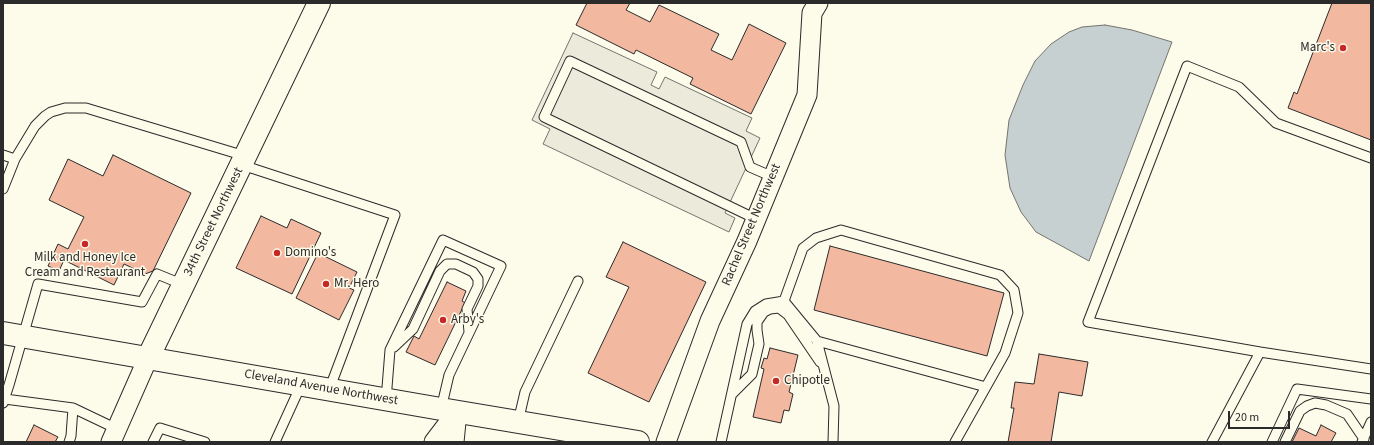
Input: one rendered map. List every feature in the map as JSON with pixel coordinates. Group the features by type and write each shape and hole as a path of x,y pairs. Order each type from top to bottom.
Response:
{"main road":[{"name":"34th Street Northwest","path":"148,358 319,3"},
{"name":"Cleveland Avenue Northwest","path":"13,334 518,422 586,438 633,442"}],"street":[{"name":"Rachel Street Northwest","path":"666,442 710,321 747,241 807,95 812,13 818,3"},
{"name":"34th Street Northwest","path":"114,436 148,358"},
{"path":"434,442 449,410"},
{"path":"449,410 454,442"}],"lane":[{"path":"756,219 544,117 570,61 741,142 750,167 773,177"},
{"path":"1371,158 1276,123 1239,87 1187,66 1088,322 1260,352 1371,369"},
{"path":"3,189 6,174 35,126 45,116 58,110 76,107 86,108 244,161 395,215 329,390"},
{"path":"3,155 15,159"},
{"path":"784,301 803,248 816,238 841,230 1000,276 1014,290 1018,313 1005,353 954,442"},
{"path":"386,400 390,350 443,240 501,266 449,376 449,410"},
{"path":"390,350 413,329 440,271 447,264 456,264 471,271 476,274 478,279 478,286 467,309 469,332"},
{"path":"114,436 73,408 4,401 13,334 38,284 142,302 157,274 184,285"},
{"path":"518,422 525,392 578,281"},
{"path":"784,301 817,341 834,406 833,442"},
{"path":"721,442 748,324 751,317 755,311 766,304 784,301"},
{"path":"732,394 752,374 759,344 757,322 764,312 770,309 779,308 788,315 824,368"},
{"path":"817,341 986,387"},
{"path":"1212,442 1260,352"},
{"path":"275,442 302,385"},
{"path":"1272,442 1297,389 1371,399"},
{"path":"1285,442 1300,412 1307,406 1314,403 1326,405 1347,414 1363,440"},
{"path":"69,442 71,436 73,408"},
{"path":"1363,440 1371,422"},
{"path":"153,442 160,428 205,442"}],"shaded area":[{"path":"1105,25 1132,30 1172,42 1089,261 1036,232 1021,212 1010,188 1005,155 1009,120 1023,85 1035,61 1051,44 1069,32 1082,27"},
{"path":"573,33 657,72 651,85 659,89 665,77 752,118 746,131 760,138 725,213 735,218 729,232 543,144 550,129 532,120"}],"building":[{"path":"587,3 630,3 626,10 650,22 659,5 719,34 711,50 732,60 749,24 786,43 751,114 690,84 693,78 636,50 634,54 576,25"},
{"name":"Marc's","path":"1332,3 1371,3 1371,140 1288,108 1294,92 1297,94"},
{"path":"113,155 191,193 153,271 145,274 124,264 114,285 64,260 59,271 48,266 58,244 68,249 84,217 49,200 68,159 103,176"},
{"path":"261,216 287,228 291,219 321,233 292,294 236,268"},
{"path":"623,242 706,282 649,402 588,373 629,287 606,277"},
{"path":"830,246 1004,293 987,356 814,310"},
{"path":"318,253 357,272 349,288 354,290 339,320 296,298"},
{"name":"Arby's","path":"447,282 466,291 462,301 465,303 435,365 406,352 414,336 419,339"},
{"name":"Chipotle","path":"770,348 798,355 789,392 793,394 789,411 784,410 781,423 753,417 764,369 761,368 764,358 767,359"},
{"path":"1039,354 1088,362 1082,396 1059,392 1051,442 1008,442 1014,408 1011,408 1015,382 1034,384"},
{"path":"34,425 58,437 55,442 26,442"},
{"path":"1321,425 1336,433 1331,442 1292,442 1299,428 1316,436"}],"place":[{"name":"Marc's","path":"1343,48"},
{"name":"Milk and Honey Ice Cream and Restaurant","path":"85,244"},
{"name":"Domino's","path":"277,253"},
{"name":"Mr. Hero","path":"326,284"},
{"name":"Arby's","path":"443,320"},
{"name":"Chipotle","path":"776,381"}]}
